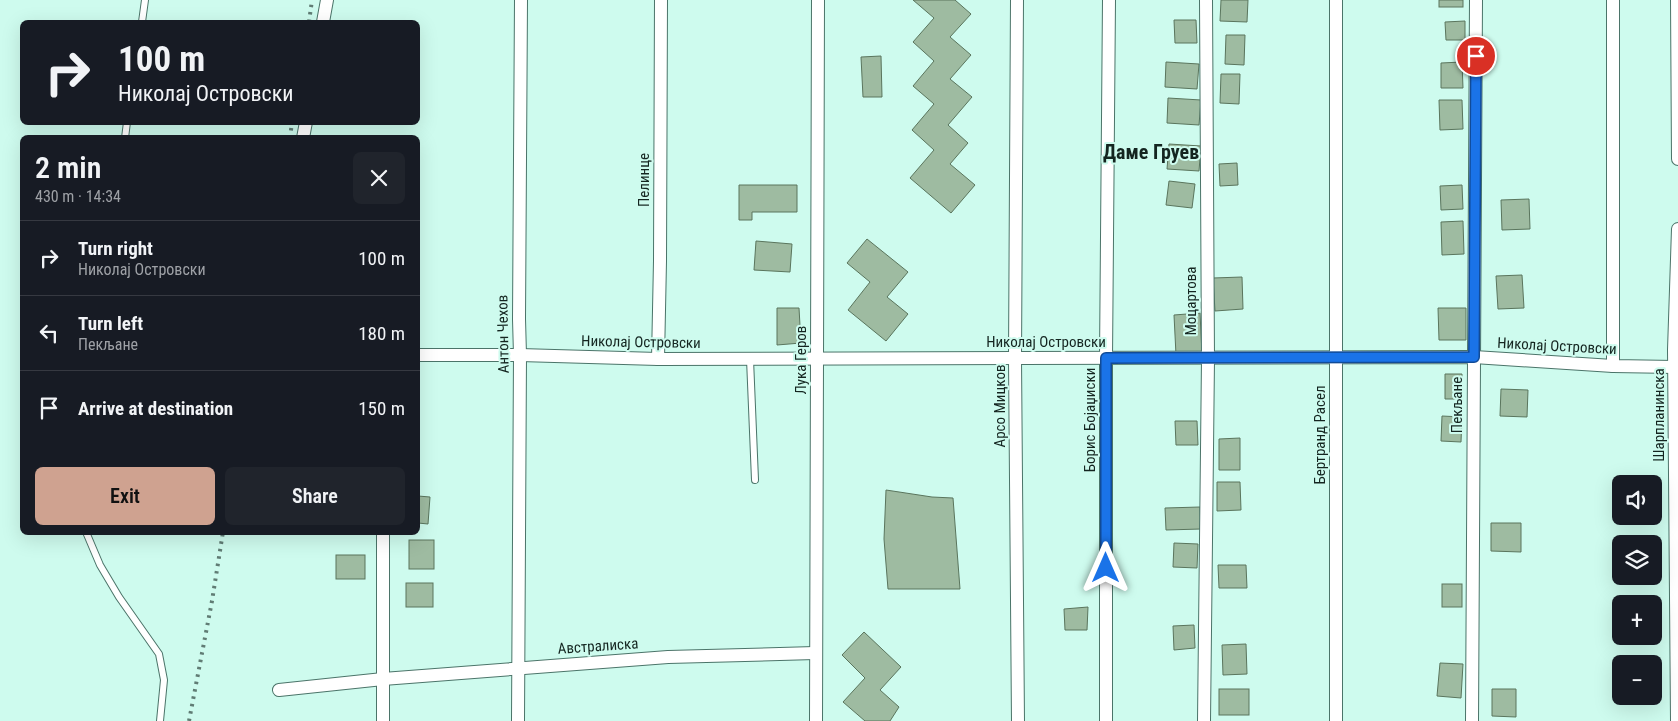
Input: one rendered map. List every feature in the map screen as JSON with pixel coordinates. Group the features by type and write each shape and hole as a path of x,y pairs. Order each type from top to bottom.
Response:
{"street":[{"path":"323,20 327,0"},
{"name":"Антон Чехов","path":"518,721 520,355 518,319 521,0"},
{"name":"Пелинце","path":"658,359 661,0"},
{"name":"Лука Геров","path":"816,721 818,0"},
{"name":"Арсо Мицков","path":"1017,0 1015,359 1018,721"},
{"name":"Борис Бојаџиски","path":"1106,721 1106,358 1109,0"},
{"name":"Моцартова","path":"1204,721 1208,359 1206,0"},
{"name":"Бертранд Расел","path":"1336,0 1336,721"},
{"name":"Пекљане","path":"1472,721 1476,0"},
{"path":"1613,0 1613,366"},
{"path":"1677,0 1678,159"},
{"name":"Шарпланинска","path":"1677,721 1675,367 1678,230"},
{"name":"Николај Островски","path":"420,355 520,355 658,359 1474,357 1613,366 1675,367"},
{"path":"383,535 383,721"},
{"name":"Австралиска","path":"279,690 383,679 668,657 815,653"}],"lane":[{"path":"142,20 145,0"},
{"path":"750,359 755,480"},
{"path":"87,535 100,565 119,597 159,654 164,680 160,721"}],"building":[{"path":"913,0 955,0 971,14 950,37 971,55 950,79 972,97 948,125 968,143 950,164 975,185 951,213 910,178 934,150 912,130 934,104 913,86 934,61 913,42 934,18"},
{"path":"1221,0 1248,0 1247,22 1220,21"},
{"path":"1439,0 1463,0 1463,7 1439,7"},
{"path":"1174,20 1196,20 1197,43 1175,43"},
{"path":"1465,21 1465,40 1446,40 1445,22"},
{"path":"1226,35 1245,35 1244,65 1225,64"},
{"path":"881,56 882,97 863,97 861,57"},
{"path":"1166,62 1199,64 1197,89 1165,87"},
{"path":"1462,62 1463,88 1441,88 1441,63"},
{"path":"1221,74 1240,74 1239,104 1220,103"},
{"path":"1168,98 1201,100 1199,125 1167,123"},
{"path":"1439,100 1462,100 1463,129 1440,130"},
{"path":"1169,144 1201,146 1199,171 1167,169"},
{"path":"1237,163 1238,185 1220,186 1219,164"},
{"path":"1169,181 1195,184 1192,208 1166,205"},
{"path":"739,185 797,185 797,212 752,212 752,220 739,220"},
{"path":"1462,185 1463,209 1441,210 1440,186"},
{"path":"1529,199 1530,229 1502,230 1501,200"},
{"path":"1463,221 1464,254 1442,255 1441,222"},
{"path":"867,239 908,272 887,297 908,314 886,341 848,310 870,282 847,263"},
{"path":"756,241 792,244 790,272 754,270"},
{"path":"1522,275 1524,308 1498,309 1496,276"},
{"path":"1242,277 1243,309 1215,311 1213,278"},
{"path":"777,308 799,308 801,343 777,345"},
{"path":"1438,308 1466,308 1466,340 1439,340"},
{"path":"1200,313 1202,354 1176,355 1174,315"},
{"path":"1445,374 1462,374 1461,399 1445,399"},
{"path":"1501,389 1528,390 1527,417 1500,416"},
{"path":"1442,416 1462,417 1461,442 1441,441"},
{"path":"1175,421 1197,421 1198,445 1176,445"},
{"path":"1240,438 1240,470 1219,470 1219,439"},
{"path":"1217,482 1240,482 1241,510 1217,511"},
{"path":"886,490 953,498 960,589 888,589 884,539"},
{"path":"420,496 430,497 428,524 420,523"},
{"path":"1200,507 1201,529 1166,530 1165,508"},
{"path":"1491,523 1521,523 1521,552 1491,551"},
{"path":"409,540 434,540 434,569 409,569"},
{"path":"1174,543 1198,544 1197,568 1173,567"},
{"path":"336,555 365,555 365,579 336,579"},
{"path":"1218,565 1246,565 1247,588 1219,588"},
{"path":"406,583 433,583 433,607 406,607"},
{"path":"1442,584 1462,584 1462,607 1442,607"},
{"path":"1088,607 1087,630 1065,630 1064,609"},
{"path":"1194,625 1195,648 1174,650 1173,626"},
{"path":"864,632 901,667 880,690 899,707 890,721 865,721 843,702 865,678 842,655"},
{"path":"1246,644 1247,674 1223,675 1222,645"},
{"path":"1440,663 1463,664 1461,698 1437,696"},
{"path":"1219,689 1249,689 1249,715 1219,715"},
{"path":"1492,689 1516,689 1516,717 1492,716"}],"railway":[{"path":"309,20 312,0"},
{"path":"290,135 292,125"},
{"path":"189,721 223,535"}],"district":[{"name":"Даме Груев","path":"1151,152"}],"route":[{"path":"1106,568 1106,358 1474,357 1476,56"}]}
